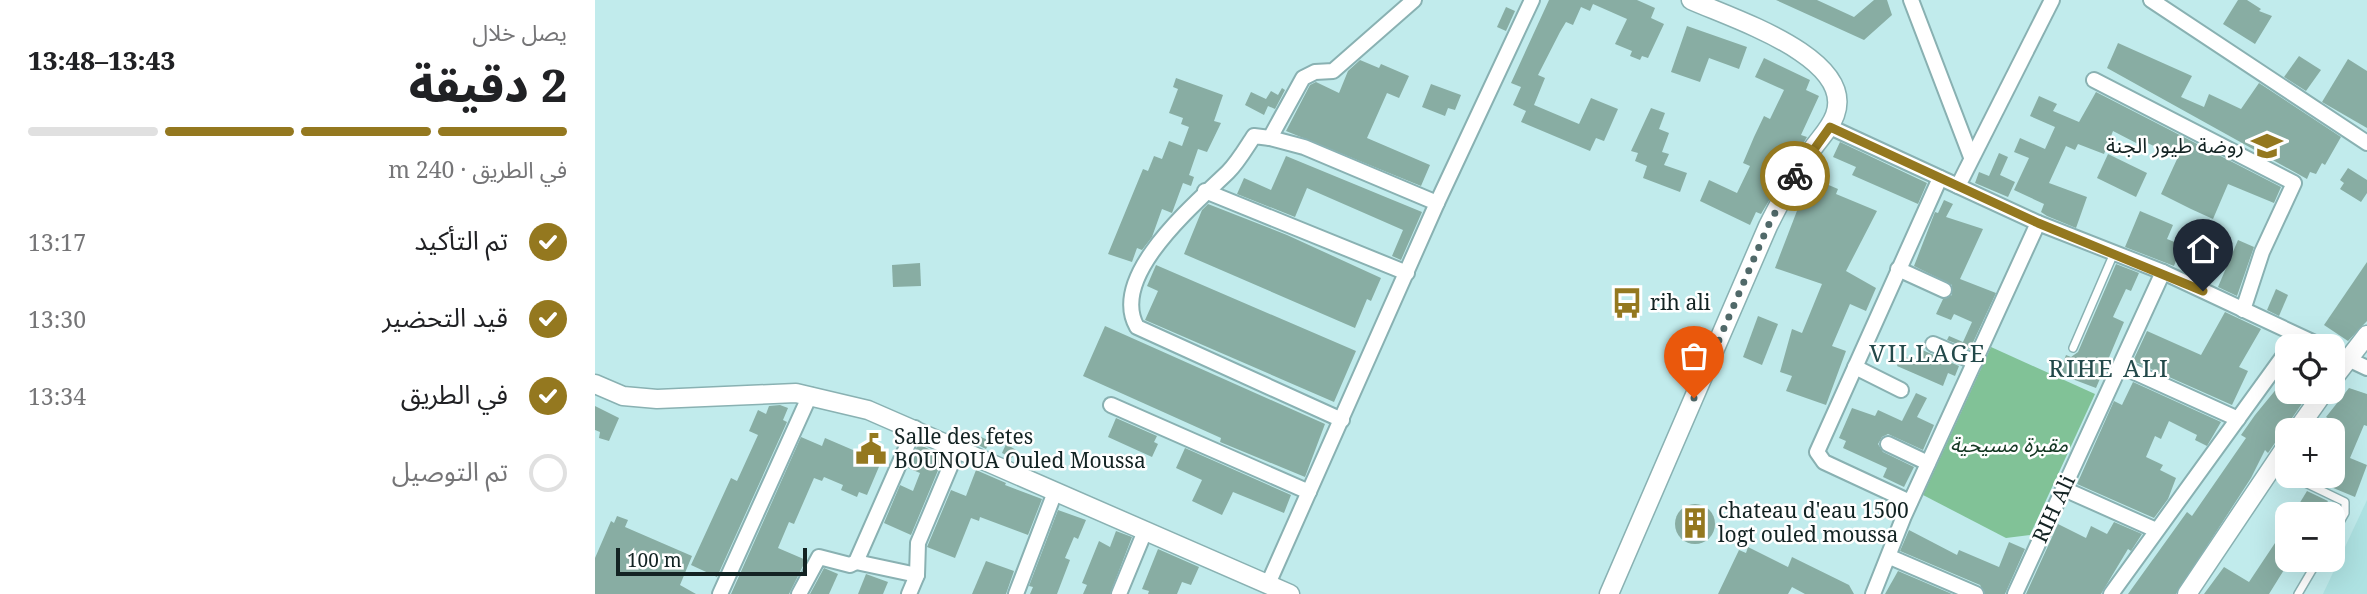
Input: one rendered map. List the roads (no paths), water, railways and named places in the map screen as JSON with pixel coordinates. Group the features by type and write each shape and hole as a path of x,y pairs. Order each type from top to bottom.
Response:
{"street":[{"path":"1270,138 1303,78 1315,72 1333,71 1414,0"},
{"path":"1268,584 1437,203 1532,0"},
{"path":"1609,594 1768,226 1795,176 1830,127 1836,112 1831,80 1815,60 1691,0"},
{"path":"1911,0 1971,157"},
{"path":"1958,186 2052,0"},
{"path":"2151,0 2367,143"},
{"path":"2094,80 2294,183 2262,252 2243,310"},
{"path":"1830,127 2038,223 2163,272 2243,310 2283,334"},
{"path":"1342,420 1137,327 1130,314 1141,269 1191,204 1230,170 1254,136 1304,147 1437,203"},
{"path":"1910,502 1824,462 1817,452 1940,178"},
{"path":"1205,191 1407,273"},
{"path":"1873,594 1910,502 2038,223"},
{"path":"1898,269 1944,290"},
{"name":"RIH Ali","path":"2015,594 2163,272"},
{"path":"2345,352 2367,335"},
{"path":"1933,344 1975,362"},
{"path":"2345,358 2367,368"},
{"path":"2121,366 2238,419"},
{"path":"1855,367 1901,390"},
{"path":"2111,594 2275,368"},
{"path":"595,384 624,396 657,399 796,393 868,410 915,428 1290,594"},
{"path":"720,594 810,395"},
{"path":"1111,405 1309,492"},
{"path":"799,594 819,557 851,565 856,562 915,428"},
{"path":"1888,444 1929,463"},
{"path":"909,594 916,575 918,543 957,448"},
{"path":"2187,594 2275,482"},
{"path":"2064,489 2156,530"},
{"path":"1016,594 1055,492"},
{"path":"1119,594 1146,531"},
{"path":"1890,557 1976,594"},
{"path":"856,562 916,575"}],"lane":[{"path":"2073,348 2114,252"},
{"path":"2316,488 2345,502"},
{"path":"2298,594 2311,572"}],"place":[{"name":"روضة طيور الجنة","path":"2267,146"},
{"name":"rih ali","path":"1627,303"},
{"name":"Salle des fetes BOUNOUA Ouled Moussa","path":"871,449"},
{"name":"chateau d'eau 1500 logt ouled moussa","path":"1695,523"}],"district":[{"name":"VILLAGE","path":"1928,354"},
{"name":"RIHE ALI","path":"2109,369"}],"park label":[{"name":"مقبرة مسيحية","path":"2009,445"}]}
